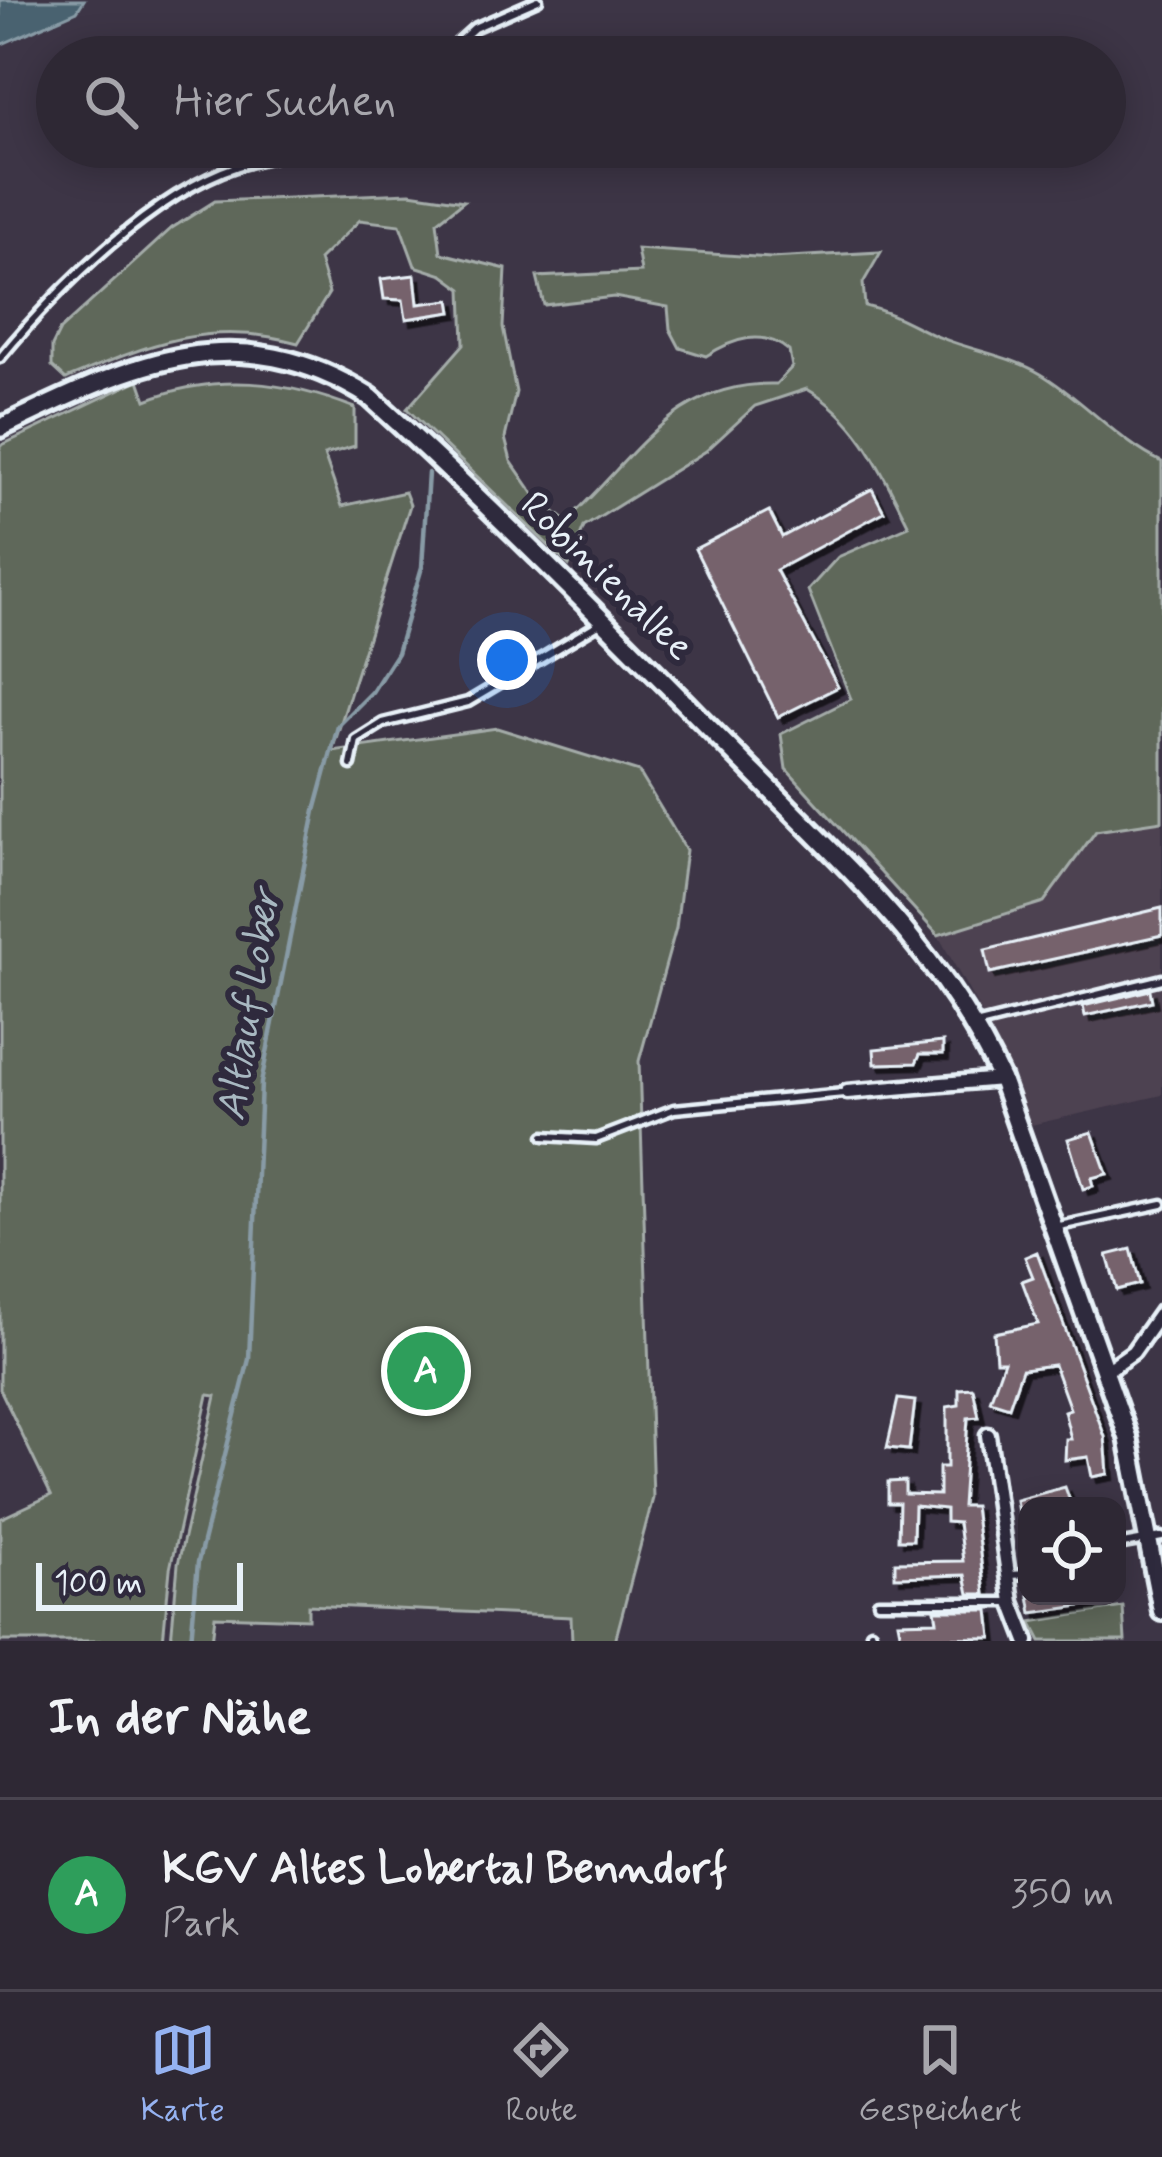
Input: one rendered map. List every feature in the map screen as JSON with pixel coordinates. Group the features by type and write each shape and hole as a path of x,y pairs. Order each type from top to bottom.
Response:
{"street":[{"name":"Robinienallee","path":"0,428 166,357 202,350 248,351 336,376 370,397 606,620 868,885 929,956 975,1025 1000,1079 1106,1371 1157,1539 1162,1611"},
{"path":"848,1092 1000,1079"},
{"path":"1106,1371 1133,1352 1162,1311"},
{"path":"988,1435 1012,1602 1027,1641"}],"lane":[{"path":"465,36 538,0"},
{"path":"0,358 78,275 170,200 233,168"},
{"path":"351,765 356,740 382,722 467,702 606,620"},
{"path":"975,1025 1162,980"},
{"path":"544,1136 596,1139 674,1109 848,1092"},
{"path":"1055,1227 1162,1204"},
{"path":"1126,1544 1157,1539"},
{"path":"1007,1575 1018,1574"},
{"path":"878,1602 1012,1602"}],"shaded area":[{"path":"1162,821 1162,1095 1031,1125 994,1036 938,935 1044,902 1096,831"}],"green space":[{"path":"410,193 464,201 437,222 441,253 506,269 503,327 516,392 505,438 511,461 535,496 566,521 682,410 740,386 776,384 792,367 789,351 758,338 737,341 706,356 680,348 670,329 668,307 614,297 544,305 537,277 641,272 637,249 771,258 881,252 863,283 865,306 1029,367 1162,462 1162,821 1096,831 1044,902 938,935 786,769 781,734 851,699 808,590 838,557 909,526 855,432 807,389 755,406 706,451 584,527 569,565 407,409 464,344 462,289 443,275 415,266 400,225 360,220 319,260 329,293 298,343 236,333 207,334 152,346 66,379 52,366 52,346 60,330 172,228 215,201"},
{"path":"139,380 146,400 199,386 252,383 304,391 355,408 355,446 324,455 342,506 405,492 410,505 332,751 497,728 639,772 686,850 676,928 639,1061 653,1498 615,1641 572,1641 571,1617 308,1605 308,1619 215,1616 212,1641 171,1641 178,1564 216,1396 208,1395 170,1569 163,1641 0,1641 0,1519 51,1495 0,1389 0,446"},
{"path":"1123,1607 1125,1641 1041,1641 1031,1622"}],"water":[{"path":"0,0 84,0 77,11 0,45"}],"building":[{"path":"415,275 418,304 450,300 452,312 406,319 403,300 384,299 381,279"},
{"path":"872,489 884,512 776,570 838,687 778,717 695,549 769,511 782,537"},
{"path":"1162,908 1162,935 990,973 985,950"},
{"path":"1150,990 1152,1001 1085,1016 1083,1006"},
{"path":"943,1042 943,1054 920,1054 916,1063 875,1064 874,1049"},
{"path":"1092,1132 1107,1174 1091,1178 1093,1186 1083,1189 1068,1139"},
{"path":"1131,1249 1140,1284 1117,1290 1107,1255"},
{"path":"1037,1252 1105,1437 1108,1474 1092,1477 1088,1457 1065,1460 1066,1439 1071,1439 1064,1411 1070,1409 1054,1365 1022,1369 1009,1407 990,1401 1004,1361 996,1361 994,1333 1038,1324 1022,1281 1033,1277 1025,1257"},
{"path":"973,1388 979,1417 968,1418 962,1506 974,1506 985,1594 969,1594 965,1575 895,1577 895,1562 963,1561 958,1523 946,1522 946,1509 914,1506 913,1540 898,1540 899,1503 888,1503 888,1482 905,1481 905,1494 939,1495 939,1467 947,1467 947,1407 959,1405 959,1389"},
{"path":"898,1399 915,1401 909,1450 887,1448"},
{"path":"1065,1487 1069,1497 1027,1497"},
{"path":"1031,1605 1087,1605 1032,1613"},
{"path":"935,1610 989,1610 992,1638 901,1637 898,1622 937,1621"}],"waterway":[{"name":"Altlauf Lober","path":"191,1641 198,1562 249,1359 261,1083 315,811 338,726 372,692 397,653 422,567 428,473"}],"place":[{"name":"KGV Altes Lobertal Benndorf","path":"426,1371"}]}
